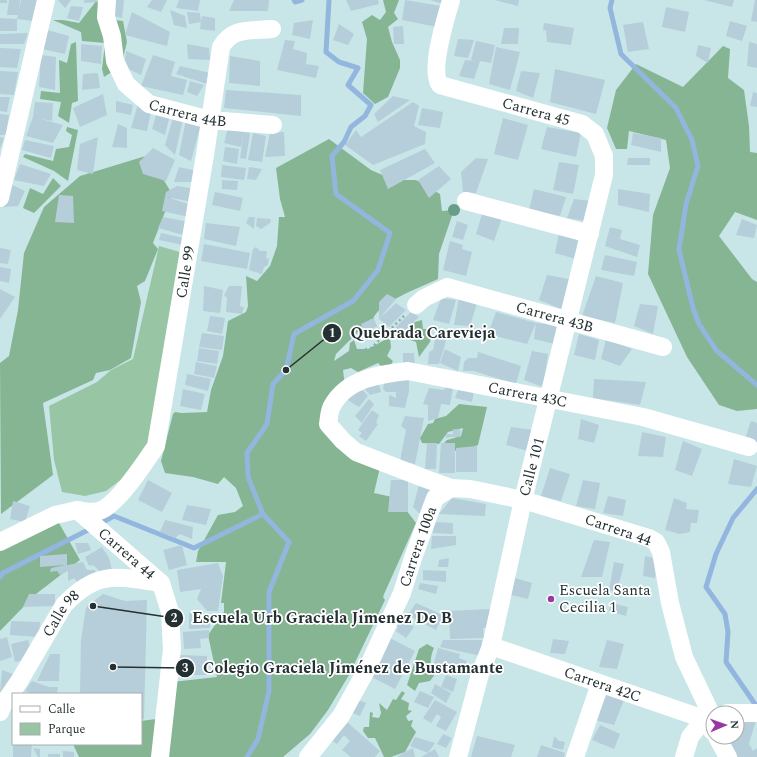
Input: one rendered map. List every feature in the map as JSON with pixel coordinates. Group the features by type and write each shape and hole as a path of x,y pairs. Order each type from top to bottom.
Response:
{"street":[{"path":"0,198 46,0"},
{"name":"Carrera 44B","path":"107,0 106,17 112,36 115,61 126,84 149,104 210,120 273,125"},
{"name":"Carrera 45","path":"451,0 438,50 437,77 440,85 582,124 596,134 604,156 604,176"},
{"name":"Calle 99","path":"77,510 93,512 104,509 133,479 156,446 221,48 226,37 236,32 272,29"},
{"name":"Calle 101","path":"458,757 480,674 491,646 523,500 550,398 604,176"},
{"path":"466,201 590,234"},
{"name":"Carrera 43B","path":"416,305 424,298 447,287 663,347"},
{"name":"Carrera 43C","path":"328,423 331,407 339,397 359,382 384,374 408,372 425,374 644,417 749,447"},
{"name":"Carrera 44","path":"328,423 343,441 356,452 426,479 451,488 470,489 523,500 649,538 656,542 661,552 670,603 684,657 709,705"},
{"name":"Carrera 100a","path":"308,757 341,716 367,669 402,593 412,558 435,498 451,488"},
{"path":"0,542 55,515 77,510"},
{"name":"Carrera 44","path":"77,510 161,583 170,612 172,649 160,757"},
{"name":"Calle 98","path":"0,712 64,605 73,595 102,578 113,576 161,583"},
{"name":"Carrera 42C","path":"491,646 600,684 705,715"},
{"path":"575,757 600,684"},
{"name":"Carrera 42C","path":"745,714 757,713"},
{"path":"684,757 690,737 705,726"},
{"path":"721,745 728,757"}],"path":[{"path":"334,379 334,372 347,354 371,348 416,305"}],"green space":[{"path":"97,0 106,0 106,19 123,21 127,42 121,66 104,77 102,69 105,43 82,41 81,32 53,20 79,23"},
{"path":"383,0 399,0 394,13 398,19 388,27 392,42 400,60 400,68 388,97 375,104 363,93 367,39 362,22 372,15 380,20 386,12"},
{"path":"76,42 78,101 72,103 69,123 58,116 61,102 40,99 41,91 60,93 59,60 67,63 71,44"},
{"path":"723,46 730,49 728,78 744,90 749,126 750,152 757,153 757,220 735,212 719,236 752,279 757,282 757,409 737,411 719,405 687,357 648,274 653,215 670,168 666,140 629,131 627,149 616,149 607,128 616,90 636,64 683,87"},
{"path":"67,127 78,130 68,181 54,171 23,157 25,154 53,161 56,149 69,147 72,135 66,131"},
{"path":"329,139 371,170 394,180 416,180 440,194 442,211 454,210 439,254 438,279 391,301 382,307 373,320 371,319 336,354 334,361 349,351 350,343 354,340 357,349 368,349 390,337 391,348 387,356 393,361 387,372 378,363 358,372 351,368 343,370 345,386 327,426 381,463 374,493 397,498 416,523 385,592 383,597 385,600 349,675 328,710 310,734 283,757 166,757 172,682 217,677 208,635 224,612 224,603 221,603 226,562 196,562 198,551 218,515 235,512 243,506 236,488 224,477 218,484 193,477 165,473 161,461 173,414 175,412 207,412 211,390 223,356 228,321 246,312 248,306 246,276 257,281 270,266 277,246 279,217 285,217 280,199 276,168"},
{"path":"149,155 172,194 153,243 158,249 145,281 137,286 141,302 131,358 110,370 96,373 93,380 43,403 53,475 1,514 0,363 9,356 18,310 24,253 44,207 80,176"},
{"path":"53,178 61,186 34,213 23,208 30,188 43,194"},
{"path":"159,246 183,253 161,392 145,456 135,469 106,491 85,496 62,492 54,460 49,406 97,382 111,370 133,359"},
{"path":"422,320 423,329 432,329 430,342 419,357 416,342 405,338 415,322"},
{"path":"459,404 487,407 478,445 462,451 443,450 441,446 447,440 461,436 463,428 448,432 439,444 422,443 420,438 428,424 433,423 435,419 446,416"},
{"path":"55,516 80,560 36,594 0,631 0,548"},
{"path":"427,644 434,648 431,661 435,674 430,681 419,683 415,691 407,685 419,649"},
{"path":"402,691 405,693 401,699 409,703 408,710 412,711 406,716 408,721 413,720 411,726 416,732 405,752 391,757 384,757 375,738 368,738 363,731 364,727 369,727 370,712 373,713 372,717 379,718 381,713 379,703 387,710 393,699 396,700"},
{"path":"156,719 153,757 79,757 73,745 142,745 142,721"}],"building":[{"path":"0,0 7,0 7,3 0,3"},
{"path":"9,0 20,0 19,11 21,0 38,0 33,21 17,19 18,15 7,15"},
{"path":"58,0 71,0 65,8"},
{"path":"84,0 98,0 98,2 84,3"},
{"path":"108,0 124,0 122,18 107,15"},
{"path":"152,0 167,0 161,12 147,7"},
{"path":"179,0 200,0 198,11 176,8"},
{"path":"234,0 269,0 268,11 229,11"},
{"path":"346,0 378,0 379,4 351,11"},
{"path":"405,0 441,6 437,27 402,20"},
{"path":"430,0 443,0 443,4"},
{"path":"495,0 519,0 518,6"},
{"path":"704,0 734,0 732,7"},
{"path":"755,0 757,0 757,22 751,21"},
{"path":"71,6 83,7 79,21 67,18"},
{"path":"666,7 689,12 685,32 662,27"},
{"path":"170,10 185,16 187,28 174,25"},
{"path":"132,12 170,32 167,46 125,35"},
{"path":"187,12 200,13 201,22 189,24"},
{"path":"202,16 215,18 215,31 200,29"},
{"path":"0,18 17,19 17,31 0,31"},
{"path":"313,20 310,39 292,35 294,23"},
{"path":"730,21 747,26 742,41 726,36"},
{"path":"643,22 649,49 628,52 623,25"},
{"path":"544,23 574,28 571,45 547,42 546,30 543,31"},
{"path":"339,24 354,34 348,45 333,40"},
{"path":"403,26 404,44 394,44 393,27"},
{"path":"504,28 519,28 518,44 501,44"},
{"path":"47,30 69,36 65,54 42,49"},
{"path":"28,33 24,44 0,44 0,34"},
{"path":"458,39 474,40 468,58 454,56"},
{"path":"285,40 295,41 293,49 307,53 306,64 319,66 316,78 277,70"},
{"path":"476,41 495,45 491,63 480,61 474,79 459,76 465,60 476,61 471,60"},
{"path":"749,42 757,44 757,68 747,66"},
{"path":"81,44 102,46 101,64 81,61"},
{"path":"187,44 209,48 210,60 188,59"},
{"path":"698,45 711,48 708,63 696,56"},
{"path":"496,47 520,52 510,90 489,84"},
{"path":"0,48 21,49 17,68 0,67"},
{"path":"126,51 146,59 141,75 124,67"},
{"path":"41,55 56,57 55,90 39,87"},
{"path":"153,55 175,62 171,76 187,80 183,95 141,86"},
{"path":"230,56 260,61 260,86 229,83"},
{"path":"180,66 210,73 207,84 176,74"},
{"path":"555,69 605,80 596,114 550,102"},
{"path":"0,71 18,72 14,95 0,94"},
{"path":"521,71 540,73 533,98 516,91"},
{"path":"98,73 100,88 82,90 83,74"},
{"path":"190,81 204,85 197,96 187,92"},
{"path":"226,90 301,95 301,116 224,108"},
{"path":"753,92 757,93 757,107 750,106"},
{"path":"103,94 107,115 80,127 73,108"},
{"path":"393,96 410,100 378,122 374,114"},
{"path":"0,97 10,97 7,112 0,111"},
{"path":"116,101 133,105 131,115 116,112"},
{"path":"35,102 53,103 52,121 38,118 63,125 53,143 26,136 33,117"},
{"path":"413,102 419,106 414,126 426,132 425,144 373,165 345,145 356,130 361,137"},
{"path":"138,104 152,107 147,131 131,128"},
{"path":"158,108 171,111 165,135 152,129"},
{"path":"422,108 443,112 440,128 418,125"},
{"path":"175,111 184,115 175,155 165,145"},
{"path":"0,114 9,115 6,135 0,135"},
{"path":"503,118 528,125 518,160 494,154"},
{"path":"186,120 201,124 191,161 179,155"},
{"path":"118,124 127,128 127,148 112,147"},
{"path":"547,127 581,133 576,157 541,149"},
{"path":"228,128 244,132 241,147 224,143"},
{"path":"244,132 250,133 246,159 240,158"},
{"path":"284,132 285,156 265,157 270,133"},
{"path":"253,133 266,136 262,162 248,160"},
{"path":"633,133 661,138 661,152 631,145"},
{"path":"0,137 4,138 0,149"},
{"path":"98,137 93,174 77,170 80,144"},
{"path":"25,140 54,146 51,158 22,150"},
{"path":"225,147 239,149 237,164 223,161"},
{"path":"153,148 175,160 166,181 143,174 139,162"},
{"path":"425,149 435,163 388,189 380,170"},
{"path":"476,158 488,159 476,193 463,192 461,172"},
{"path":"628,158 650,158 650,165 627,165"},
{"path":"559,162 579,165 573,194 553,190"},
{"path":"20,164 51,174 44,186 14,180"},
{"path":"222,165 246,168 244,180 221,177"},
{"path":"439,166 451,179 429,198 418,180"},
{"path":"179,167 197,171 194,182 174,182"},
{"path":"249,167 262,169 256,180 247,179"},
{"path":"222,180 238,181 237,190 222,189"},
{"path":"12,185 25,191 18,206 3,207"},
{"path":"177,186 196,189 192,202 166,197 192,205 189,217 162,211 166,192"},
{"path":"534,189 566,197 560,216 529,210"},
{"path":"618,189 650,194 649,212 618,205"},
{"path":"215,192 243,198 240,211 212,205"},
{"path":"59,195 73,196 74,223 55,222"},
{"path":"574,199 591,201 585,221 567,218"},
{"path":"482,214 502,218 494,241 476,234"},
{"path":"163,217 189,222 187,236 158,228"},
{"path":"249,217 255,217 254,229 246,223"},
{"path":"257,218 271,219 270,223 261,229 256,226"},
{"path":"742,219 757,225 754,238 736,235"},
{"path":"457,221 468,225 463,240 452,237"},
{"path":"206,223 240,227 236,246 204,239"},
{"path":"610,227 622,230 620,239 640,245 637,257 605,246"},
{"path":"161,233 188,239 187,246 159,240"},
{"path":"559,233 578,239 576,259 555,253"},
{"path":"450,241 463,245 462,249 472,252 466,276 443,270"},
{"path":"204,244 250,253 247,269 201,261"},
{"path":"256,247 260,251 267,251 266,259 269,258 268,265 264,267 262,274 249,270 253,249"},
{"path":"0,248 11,250 8,264 0,263"},
{"path":"605,255 637,262 634,276 601,270"},
{"path":"0,267 11,269 9,283 0,281"},
{"path":"547,275 569,279 564,310 539,300"},
{"path":"596,276 623,283 615,323 582,316"},
{"path":"204,286 223,290 220,313 203,311"},
{"path":"229,286 242,286 240,306 244,307 242,314 226,312 227,298 224,295"},
{"path":"0,289 15,297 0,319"},
{"path":"387,294 396,299 379,319 379,302"},
{"path":"441,298 456,300 449,324 433,320"},
{"path":"459,298 477,303 470,326 454,325"},
{"path":"396,303 406,310 389,327 379,319"},
{"path":"640,304 658,306 653,334 634,326"},
{"path":"411,312 419,317 397,339 390,333"},
{"path":"496,312 536,323 527,344 488,334"},
{"path":"210,316 225,318 222,334 207,331"},
{"path":"374,318 377,327 363,330 361,324"},
{"path":"536,323 558,325 555,344 534,339"},
{"path":"381,327 382,334 364,341 361,333"},
{"path":"202,333 224,336 222,350 199,347"},
{"path":"436,333 447,335 444,348 439,364 428,364 429,352 433,350"},
{"path":"579,334 599,340 595,360 574,355"},
{"path":"606,339 632,349 620,366 601,359"},
{"path":"199,348 219,351 217,364 197,361"},
{"path":"445,349 461,357 458,371 440,363"},
{"path":"532,351 548,354 543,387 524,380"},
{"path":"478,352 521,366 516,384 474,371 463,371 464,362 468,358 477,358"},
{"path":"403,353 414,353 415,366 403,366"},
{"path":"196,362 217,366 214,378 194,374"},
{"path":"187,374 211,379 208,391 185,385"},
{"path":"409,374 409,391 405,408 389,406 389,395 396,398 396,392 386,392 383,389 384,383"},
{"path":"377,377 381,392 370,395 363,387"},
{"path":"594,379 646,382 640,405 593,398"},
{"path":"357,384 368,396 359,407 343,397"},
{"path":"459,387 474,391 472,402 455,398"},
{"path":"429,388 444,390 445,388 453,388 450,405 441,404 438,418 428,421 428,405 423,404"},
{"path":"183,389 205,394 201,410 180,406"},
{"path":"369,399 374,404 362,423 355,416"},
{"path":"372,410 379,415 376,423 378,424 366,441 359,436 362,433 358,430"},
{"path":"405,416 424,418 415,464 400,461 406,430 401,426"},
{"path":"581,419 599,425 594,443 578,439"},
{"path":"751,421 757,423 757,442 745,439"},
{"path":"511,427 533,430 528,451 506,445"},
{"path":"453,429 461,430 460,437 453,437"},
{"path":"642,432 666,437 663,457 638,456"},
{"path":"446,434 453,434 453,437 446,438"},
{"path":"683,441 702,449 692,476 675,470"},
{"path":"427,443 437,443 436,469 425,469"},
{"path":"441,443 455,443 455,473 439,473"},
{"path":"477,446 477,472 456,472 456,448"},
{"path":"734,459 757,466 751,487 728,484"},
{"path":"550,468 570,474 561,501 541,496"},
{"path":"148,480 172,493 162,512 138,500"},
{"path":"391,480 408,480 408,512 388,512"},
{"path":"583,480 600,483 595,509 576,506"},
{"path":"419,485 432,485 426,512 419,513 413,507"},
{"path":"608,496 626,500 623,516 603,513"},
{"path":"452,498 486,504 485,516 439,514"},
{"path":"674,498 687,503 686,509 699,510 697,523 691,523 690,532 680,534 665,530"},
{"path":"13,501 30,506 25,522 10,519"},
{"path":"187,505 211,509 206,525 182,520"},
{"path":"165,520 193,527 192,539 180,534 175,538 160,532"},
{"path":"434,522 453,523 453,534 433,533"},
{"path":"432,536 456,536 456,545 431,549"},
{"path":"594,540 610,542 602,577 581,577"},
{"path":"75,543 88,543 91,550 78,554"},
{"path":"182,545 187,565 169,570 163,550"},
{"path":"102,547 109,558 113,574 104,575 93,565 89,566 85,557"},
{"path":"67,554 67,565 83,562 87,570 95,570 97,580 82,587 74,578 68,581 68,571 60,575 57,571 50,572 51,568 65,565 40,567 40,556"},
{"path":"645,556 658,559 655,578 643,576"},
{"path":"449,558 448,567 438,567 439,560"},
{"path":"614,562 624,564 617,592 609,590"},
{"path":"218,563 223,576 218,611 207,611 197,599 201,589 180,592 177,570"},
{"path":"423,570 446,571 446,582 423,580"},
{"path":"515,578 532,583 528,599 511,595"},
{"path":"420,583 438,586 436,594 418,589"},
{"path":"29,594 55,594 55,606 23,607"},
{"path":"103,594 125,601 147,600 144,719 142,720 142,693 80,693 81,640 86,607"},
{"path":"416,603 443,615 436,630 408,615"},
{"path":"611,603 628,607 626,616 609,611"},
{"path":"490,609 490,628 483,628 484,638 450,639 449,611"},
{"path":"189,613 210,614 210,628 189,629"},
{"path":"401,619 414,627 406,638 396,631 398,627 396,625"},
{"path":"11,621 40,622 39,637 10,635"},
{"path":"209,630 209,638 200,639 201,648 184,649 183,632"},
{"path":"7,637 12,657 0,661 0,639"},
{"path":"390,638 415,651 395,689 370,676"},
{"path":"553,639 569,641 565,654 550,653"},
{"path":"28,640 33,658 15,662 11,644"},
{"path":"443,640 482,640 481,656 440,647"},
{"path":"607,640 624,644 617,669 599,667"},
{"path":"438,648 460,654 459,658 467,661 462,675 433,666"},
{"path":"50,654 60,654 59,681 37,681"},
{"path":"179,655 207,656 207,675 179,675"},
{"path":"2,670 13,674 5,694 0,692"},
{"path":"446,675 457,679 453,692 441,687"},
{"path":"32,681 49,687 58,687 57,693 31,693 25,691"},
{"path":"435,684 451,693 446,703 431,693"},
{"path":"420,691 434,697 428,708 414,702"},
{"path":"607,694 624,700 614,725 595,720"},
{"path":"356,699 366,703 360,716 350,712"},
{"path":"435,700 457,712 446,731 436,726 441,717 437,714 431,723 423,718"},
{"path":"756,720 749,744 753,751 757,748 757,757 738,757 731,745 745,745 745,721"},
{"path":"347,722 380,751 375,757 351,757 342,750 350,741 344,735 337,744 330,739"},
{"path":"600,725 620,734 614,749 592,740"},
{"path":"443,734 452,738 446,748 437,744"},
{"path":"477,736 515,745 511,757 471,757"},
{"path":"415,737 435,743 428,753 410,746"},
{"path":"554,737 557,738 557,740 565,742 563,750 552,747"},
{"path":"13,745 32,745 31,757 13,757"},
{"path":"541,745 565,753 564,757 537,757"},
{"path":"33,748 40,749 40,757 38,757"},
{"path":"413,748 415,757 397,757 405,752"},
{"path":"435,749 439,757 421,757"},
{"path":"63,751 74,752 74,757 63,757"},
{"path":"48,754 60,754 60,757 48,757"}],"waterway":[{"path":"294,0 295,2 302,0"},
{"path":"247,757 258,739 269,691 269,592 289,542 263,514 248,477 247,453 267,424 273,384 286,370 294,334 353,301 378,270 390,233 336,194 332,156 344,142 351,127 365,116 371,105 348,85 358,68 339,62 326,52 329,0"},
{"path":"612,0 610,8 621,54 676,108 692,140 698,166 686,204 679,250 693,308 699,324 716,350 757,385"},
{"path":"757,489 733,518 716,554 706,587 725,614 728,632 726,662 757,707"},
{"path":"99,524 114,516 194,548 263,514"},
{"path":"0,577 3,573 92,528"}],"place":[{"name":"Quebrada Carevieja","path":"286,370"},
{"name":"Escuela Santa Cecilia 1","path":"551,599"},
{"name":"Escuela Urb Graciela Jimenez De B","path":"93,606"},
{"name":"Colegio Graciela Jiménez de Bustamante","path":"113,667"}]}
